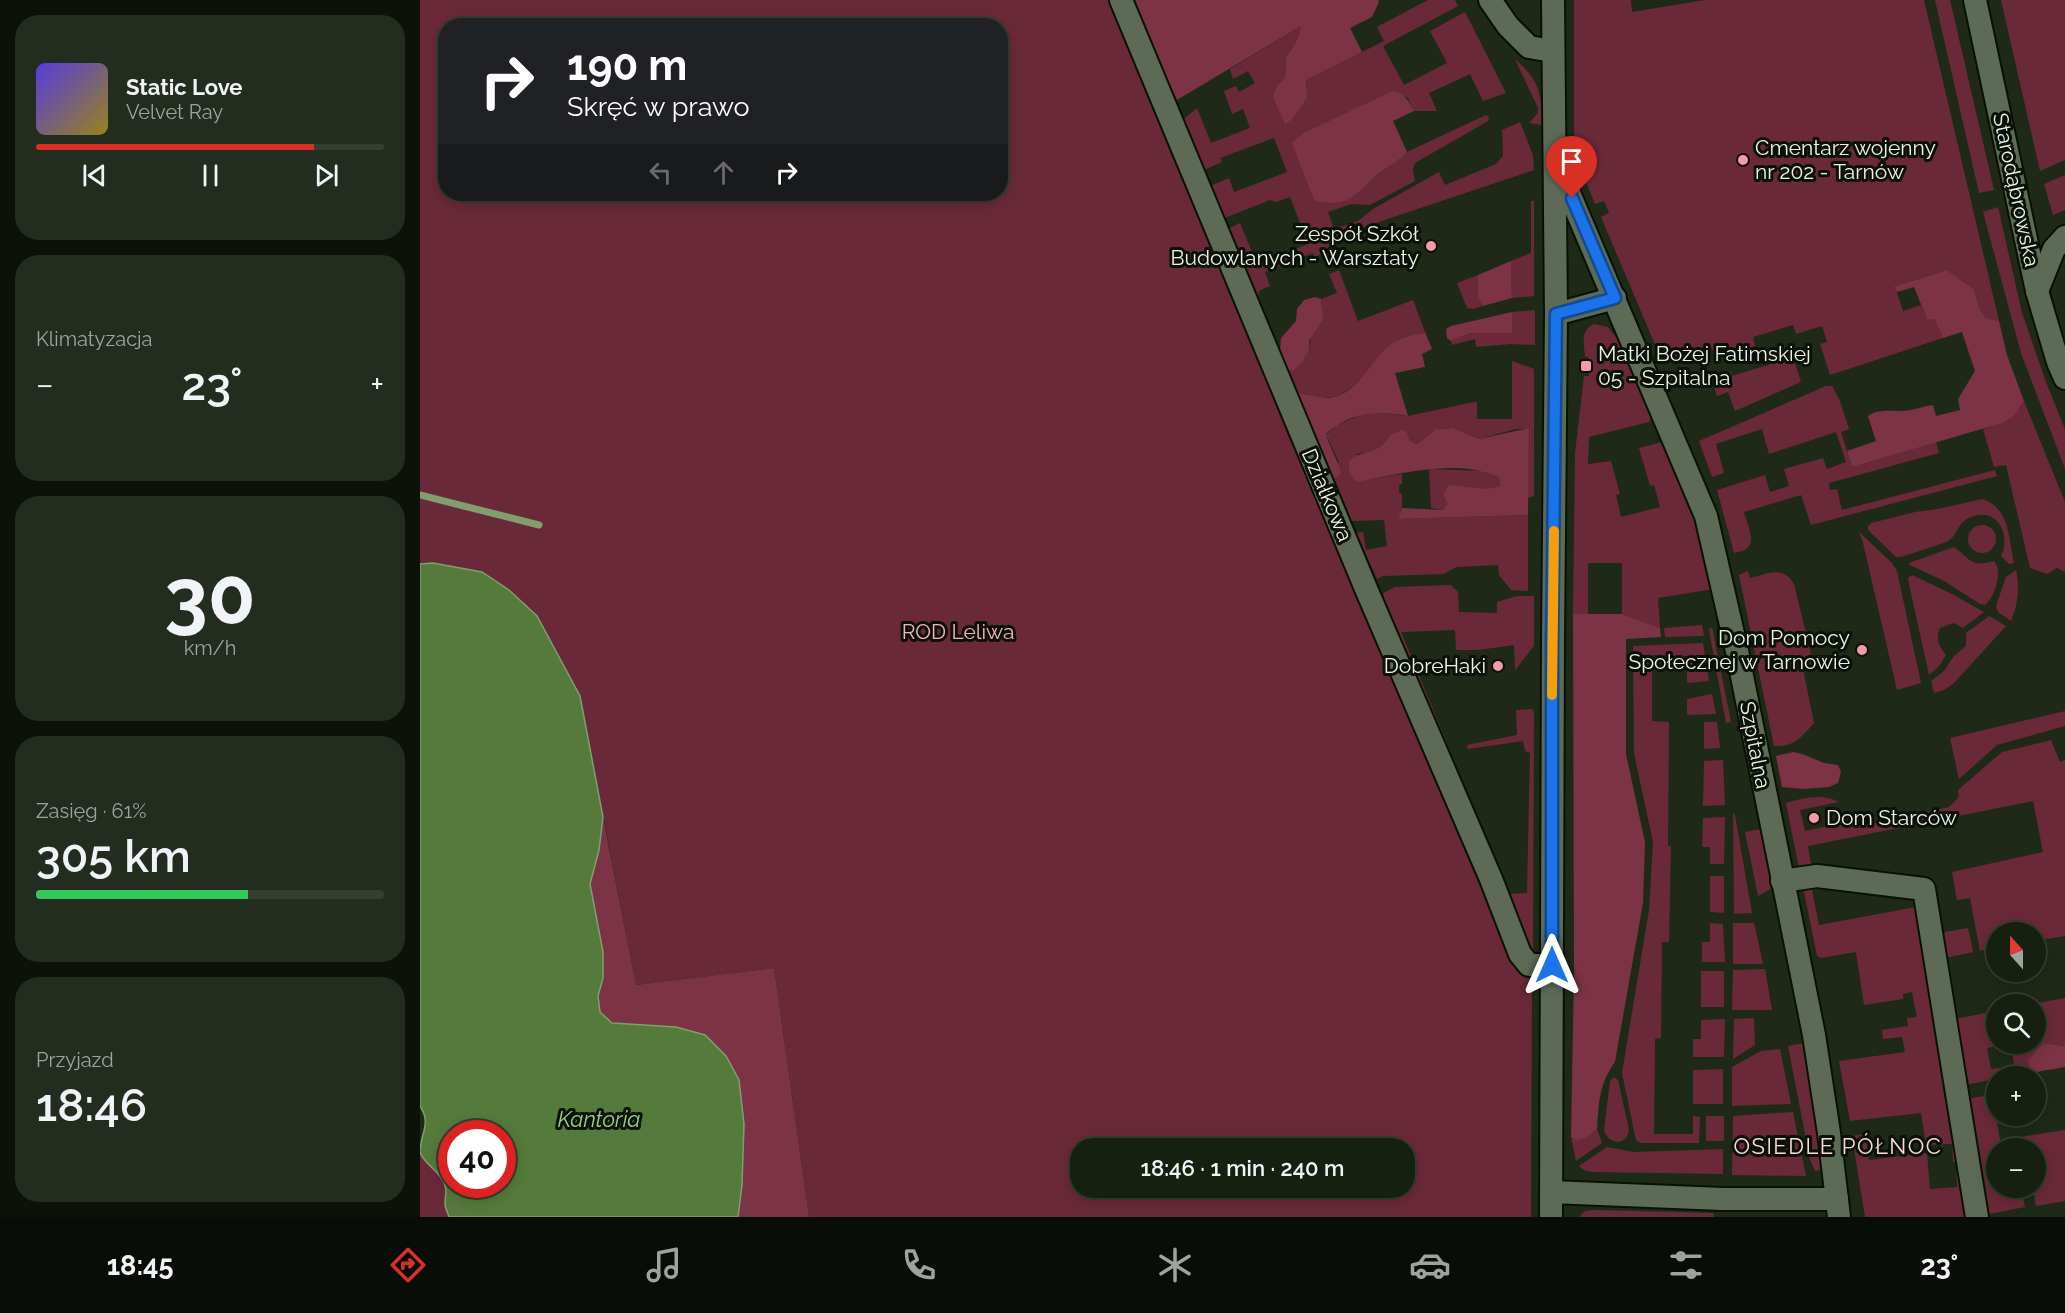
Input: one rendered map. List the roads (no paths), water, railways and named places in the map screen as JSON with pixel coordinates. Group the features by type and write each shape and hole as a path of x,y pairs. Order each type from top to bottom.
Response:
{"street":[{"name":"Działkowa","path":"1121,0 1335,516 1491,879 1520,954 1529,965 1552,965"},
{"path":"1490,0 1508,26 1529,47 1552,51"},
{"path":"1551,1217 1552,641 1556,314 1553,0"},
{"name":"Starodąbrowska","path":"1975,0 2037,291 2065,378"},
{"name":"Szpitalna","path":"1554,158 1706,516 1737,651 1814,1035 1838,1208"},
{"path":"2037,291 2054,249 2065,237"},
{"path":"1556,314 1615,298"},
{"path":"1782,881 1817,876 1924,889 1977,1217"},
{"path":"1551,1192 1722,1199 1838,1208"}],"water":[{"name":"Kantoria","path":"433,563 482,572 509,590 537,616 580,696 603,817 599,850 590,884 603,952 603,978 598,996 600,1012 612,1023 676,1027 705,1035 726,1056 739,1080 744,1124 742,1185 738,1217 449,1217 445,1206 446,1198 516,1198 516,1120 438,1120 438,1173 424,1160 420,1152 425,1118 420,1106 420,564"}],"waterway":[{"path":"420,495 539,525"}],"place":[{"name":"Cmentarz wojenny nr 202 - Tarnów","path":"1743,160"},
{"name":"Zespół Szkół Budowlanych - Warsztaty","path":"1431,246"},
{"name":"Matki Bożej Fatimskiej 05 - Szpitalna","path":"1586,366"},
{"name":"Dom Pomocy Społecznej w Tarnowie","path":"1862,650"},
{"name":"DobreHaki","path":"1498,666"},
{"name":"Dom Starców","path":"1814,818"}],"district":[{"name":"OSIEDLE PÓŁNOC","path":"1838,1146"}],"park label":[{"name":"ROD Leliwa","path":"958,632"}]}
